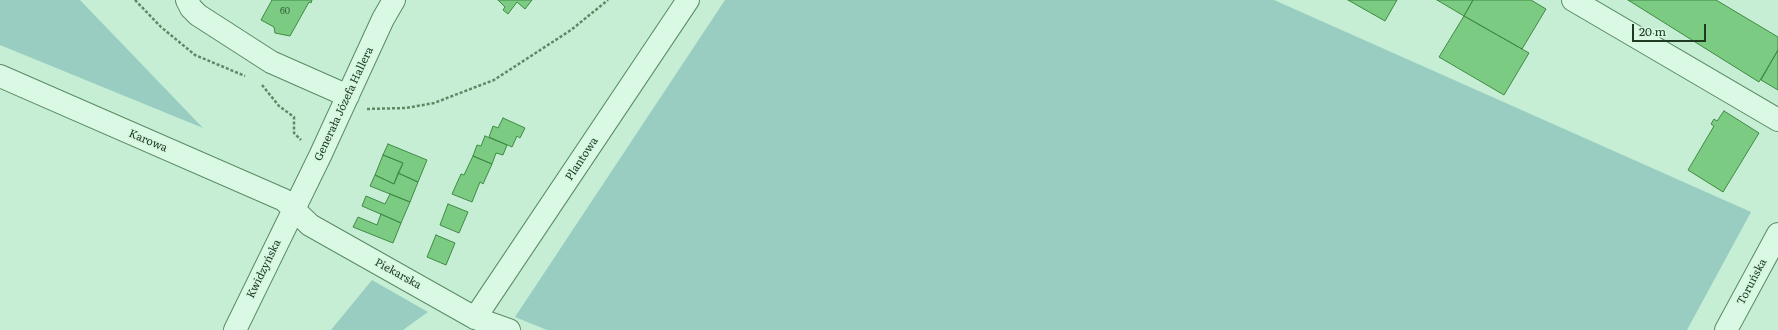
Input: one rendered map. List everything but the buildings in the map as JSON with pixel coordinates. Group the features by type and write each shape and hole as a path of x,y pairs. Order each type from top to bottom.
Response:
{"street":[{"path":"187,0 191,8 198,15 271,62 356,102"},
{"name":"Generała Józefa Hallera","path":"294,209 356,102 383,19 394,0"},
{"name":"Plantowa","path":"475,318 688,0"},
{"path":"1573,0 1778,120"},
{"name":"Karowa","path":"0,76 284,200 294,209"},
{"name":"Piekarska","path":"294,209 310,225 475,318 509,330"},
{"name":"Kwidzyńska","path":"235,330 294,209"},
{"name":"Toruńska","path":"1726,330 1778,234"}],"path":[{"path":"135,0 161,27 195,54 251,78"},
{"path":"356,102 380,110 406,108 434,103 494,80 571,30 608,0"}],"shaded area":[{"path":"0,0 80,0 203,128 0,45"},
{"path":"725,0 1274,0 1751,212 1687,330 547,330 515,317"},
{"path":"372,280 428,312 403,330 331,330"}]}
